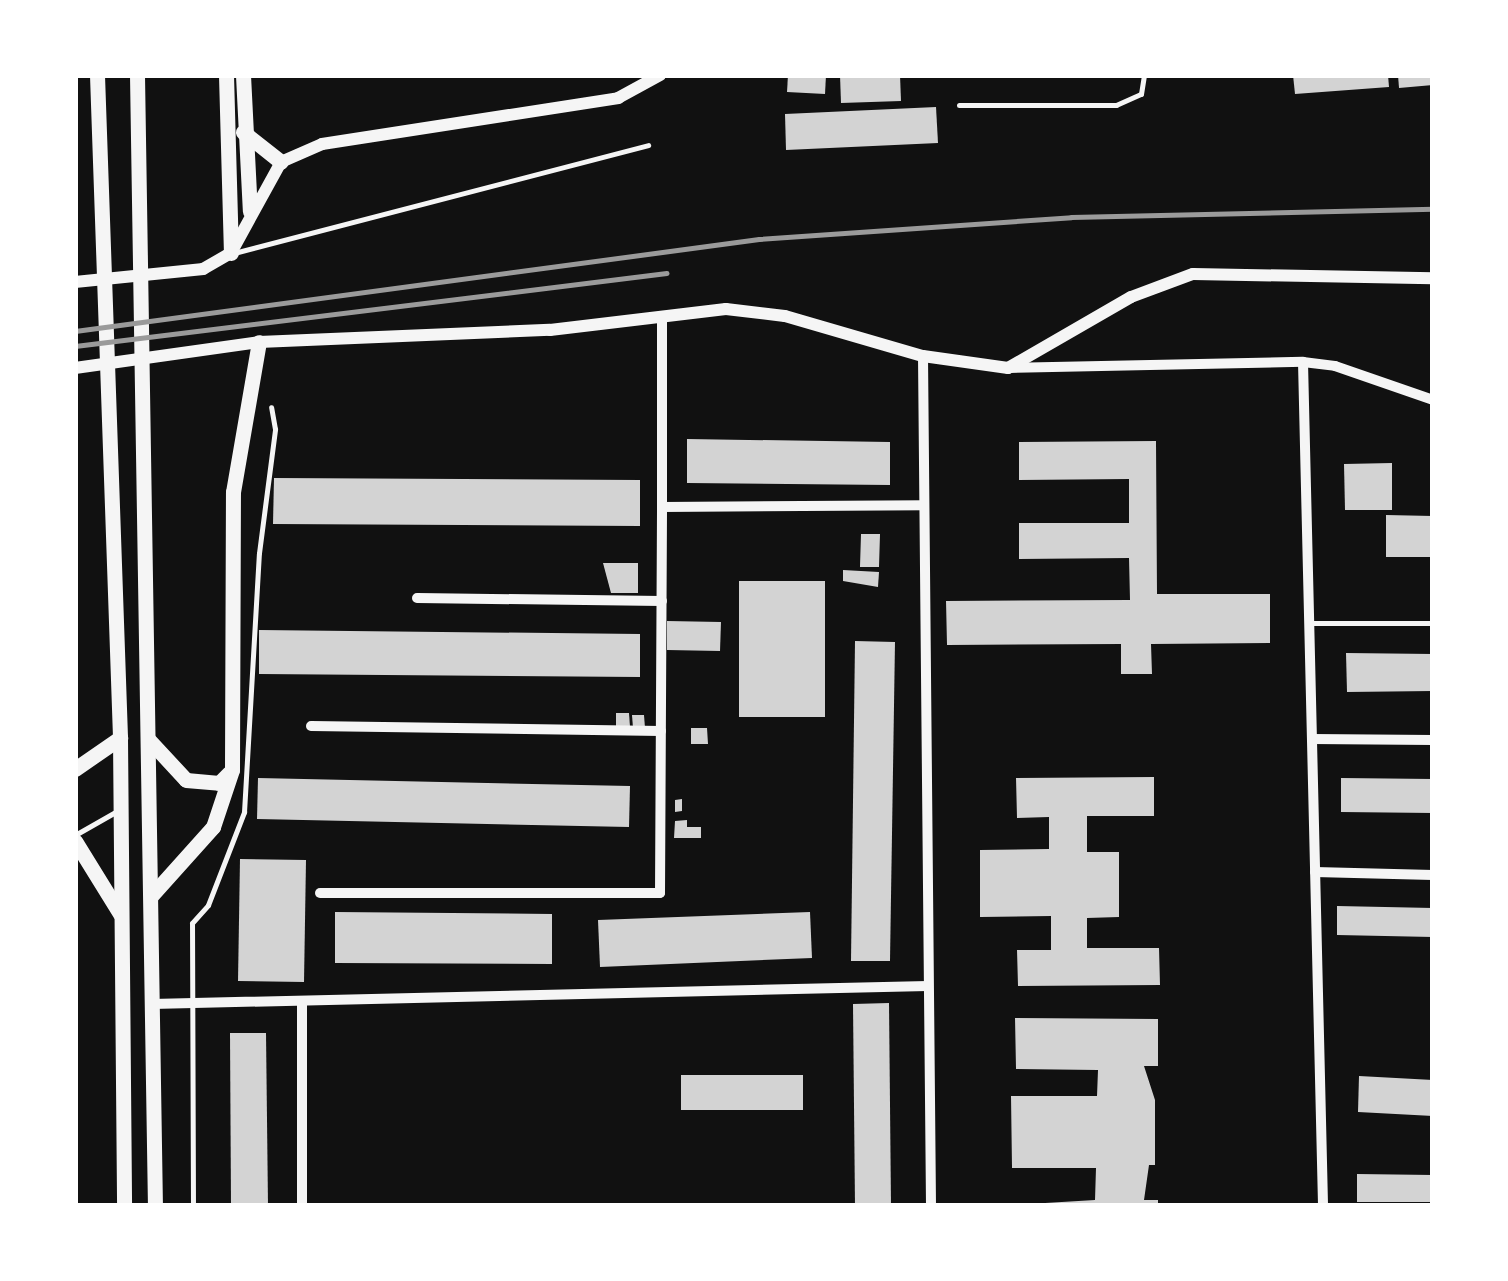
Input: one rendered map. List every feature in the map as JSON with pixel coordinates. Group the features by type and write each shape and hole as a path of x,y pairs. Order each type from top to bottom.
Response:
{"main road":[{"path":"98,75 120,738 124,1206"},
{"path":"137,75 155,1206"},
{"path":"226,75 230,254"},
{"path":"243,75 250,211"},
{"path":"243,132 281,162"},
{"path":"151,896 213,828 232,770 232,492 259,342"},
{"path":"75,769 120,738"},
{"path":"148,740 186,780 218,783 232,770"},
{"path":"75,838 120,914"}],"street":[{"path":"75,282 204,269 230,254 250,211 281,162 322,144 618,98 660,75"},
{"path":"1008,368 1131,297 1194,274 1433,278"},
{"path":"75,368 259,342 550,330 726,309 785,316 923,356 1008,368 1303,362 1335,366 1433,400"},
{"path":"320,893 660,893 662,316"},
{"path":"923,356 930,1206"},
{"path":"1303,362 1323,1206"},
{"path":"662,506 924,505"},
{"path":"417,598 662,601"},
{"path":"310,726 661,731"},
{"path":"1312,738 1433,740"},
{"path":"1315,872 1433,875"},
{"path":"152,1004 302,1005 928,986"},
{"path":"302,1005 302,1206"}],"lane":[{"path":"959,105 1116,105 1140,94 1144,75"},
{"path":"230,254 648,145"},
{"path":"193,1206 192,923 208,905 244,812 262,516 275,429 270,407"},
{"path":"1309,623 1433,622"},
{"path":"75,838 120,809"}],"building":[{"path":"788,75 826,75 825,94 787,92"},
{"path":"840,75 900,75 901,101 841,103"},
{"path":"1293,75 1388,75 1389,87 1295,94"},
{"path":"1398,75 1433,75 1433,85 1399,88"},
{"path":"936,107 938,143 786,150 785,114"},
{"path":"687,439 890,442 890,485 687,483"},
{"path":"1156,441 1157,594 1270,594 1270,643 1151,644 1152,674 1121,674 1121,644 947,645 946,601 1130,600 1129,558 1019,559 1019,523 1129,523 1129,479 1019,480 1019,442"},
{"path":"1392,463 1392,510 1345,510 1344,464"},
{"path":"274,478 640,480 640,526 273,524"},
{"path":"1386,515 1433,516 1433,557 1386,557"},
{"path":"861,534 880,534 879,567 860,567"},
{"path":"603,563 638,563 638,593 611,593"},
{"path":"843,570 879,572 878,587 843,581"},
{"path":"739,581 825,581 825,717 739,717"},
{"path":"667,621 721,622 720,651 667,650"},
{"path":"259,630 640,634 640,677 259,674"},
{"path":"855,641 895,642 890,961 851,961"},
{"path":"1346,653 1433,654 1433,691 1347,692"},
{"path":"616,713 629,713 630,727 616,727"},
{"path":"632,715 644,715 645,728 633,728"},
{"path":"691,728 707,728 708,744 691,744"},
{"path":"1154,777 1154,816 1087,816 1087,852 1119,852 1119,917 1087,918 1087,948 1159,948 1160,985 1018,986 1017,950 1051,950 1051,916 980,917 980,850 1049,849 1049,817 1017,818 1016,778"},
{"path":"258,778 630,786 629,827 257,819"},
{"path":"1341,778 1433,779 1433,813 1341,812"},
{"path":"682,799 682,811 675,812 675,800"},
{"path":"687,820 687,827 701,827 701,838 674,838 675,821"},
{"path":"240,859 306,860 304,982 238,981"},
{"path":"1337,906 1433,908 1433,937 1337,935"},
{"path":"335,912 552,914 552,964 335,963"},
{"path":"810,912 812,958 600,967 598,920"},
{"path":"889,1003 891,1206 855,1206 853,1004"},
{"path":"1015,1018 1158,1019 1158,1066 1144,1066 1155,1100 1155,1165 1149,1165 1144,1200 1158,1200 1158,1206 997,1206 1095,1200 1096,1168 1012,1168 1011,1096 1097,1096 1098,1070 1016,1069"},
{"path":"230,1033 266,1033 268,1206 231,1206"},
{"path":"681,1075 803,1075 803,1110 681,1110"},
{"path":"1359,1076 1433,1080 1433,1116 1358,1112"},
{"path":"1357,1174 1433,1175 1433,1202 1357,1202"}],"railway":[{"path":"75,331 759,239 1071,217 1433,209"},
{"path":"75,346 667,273"}]}
